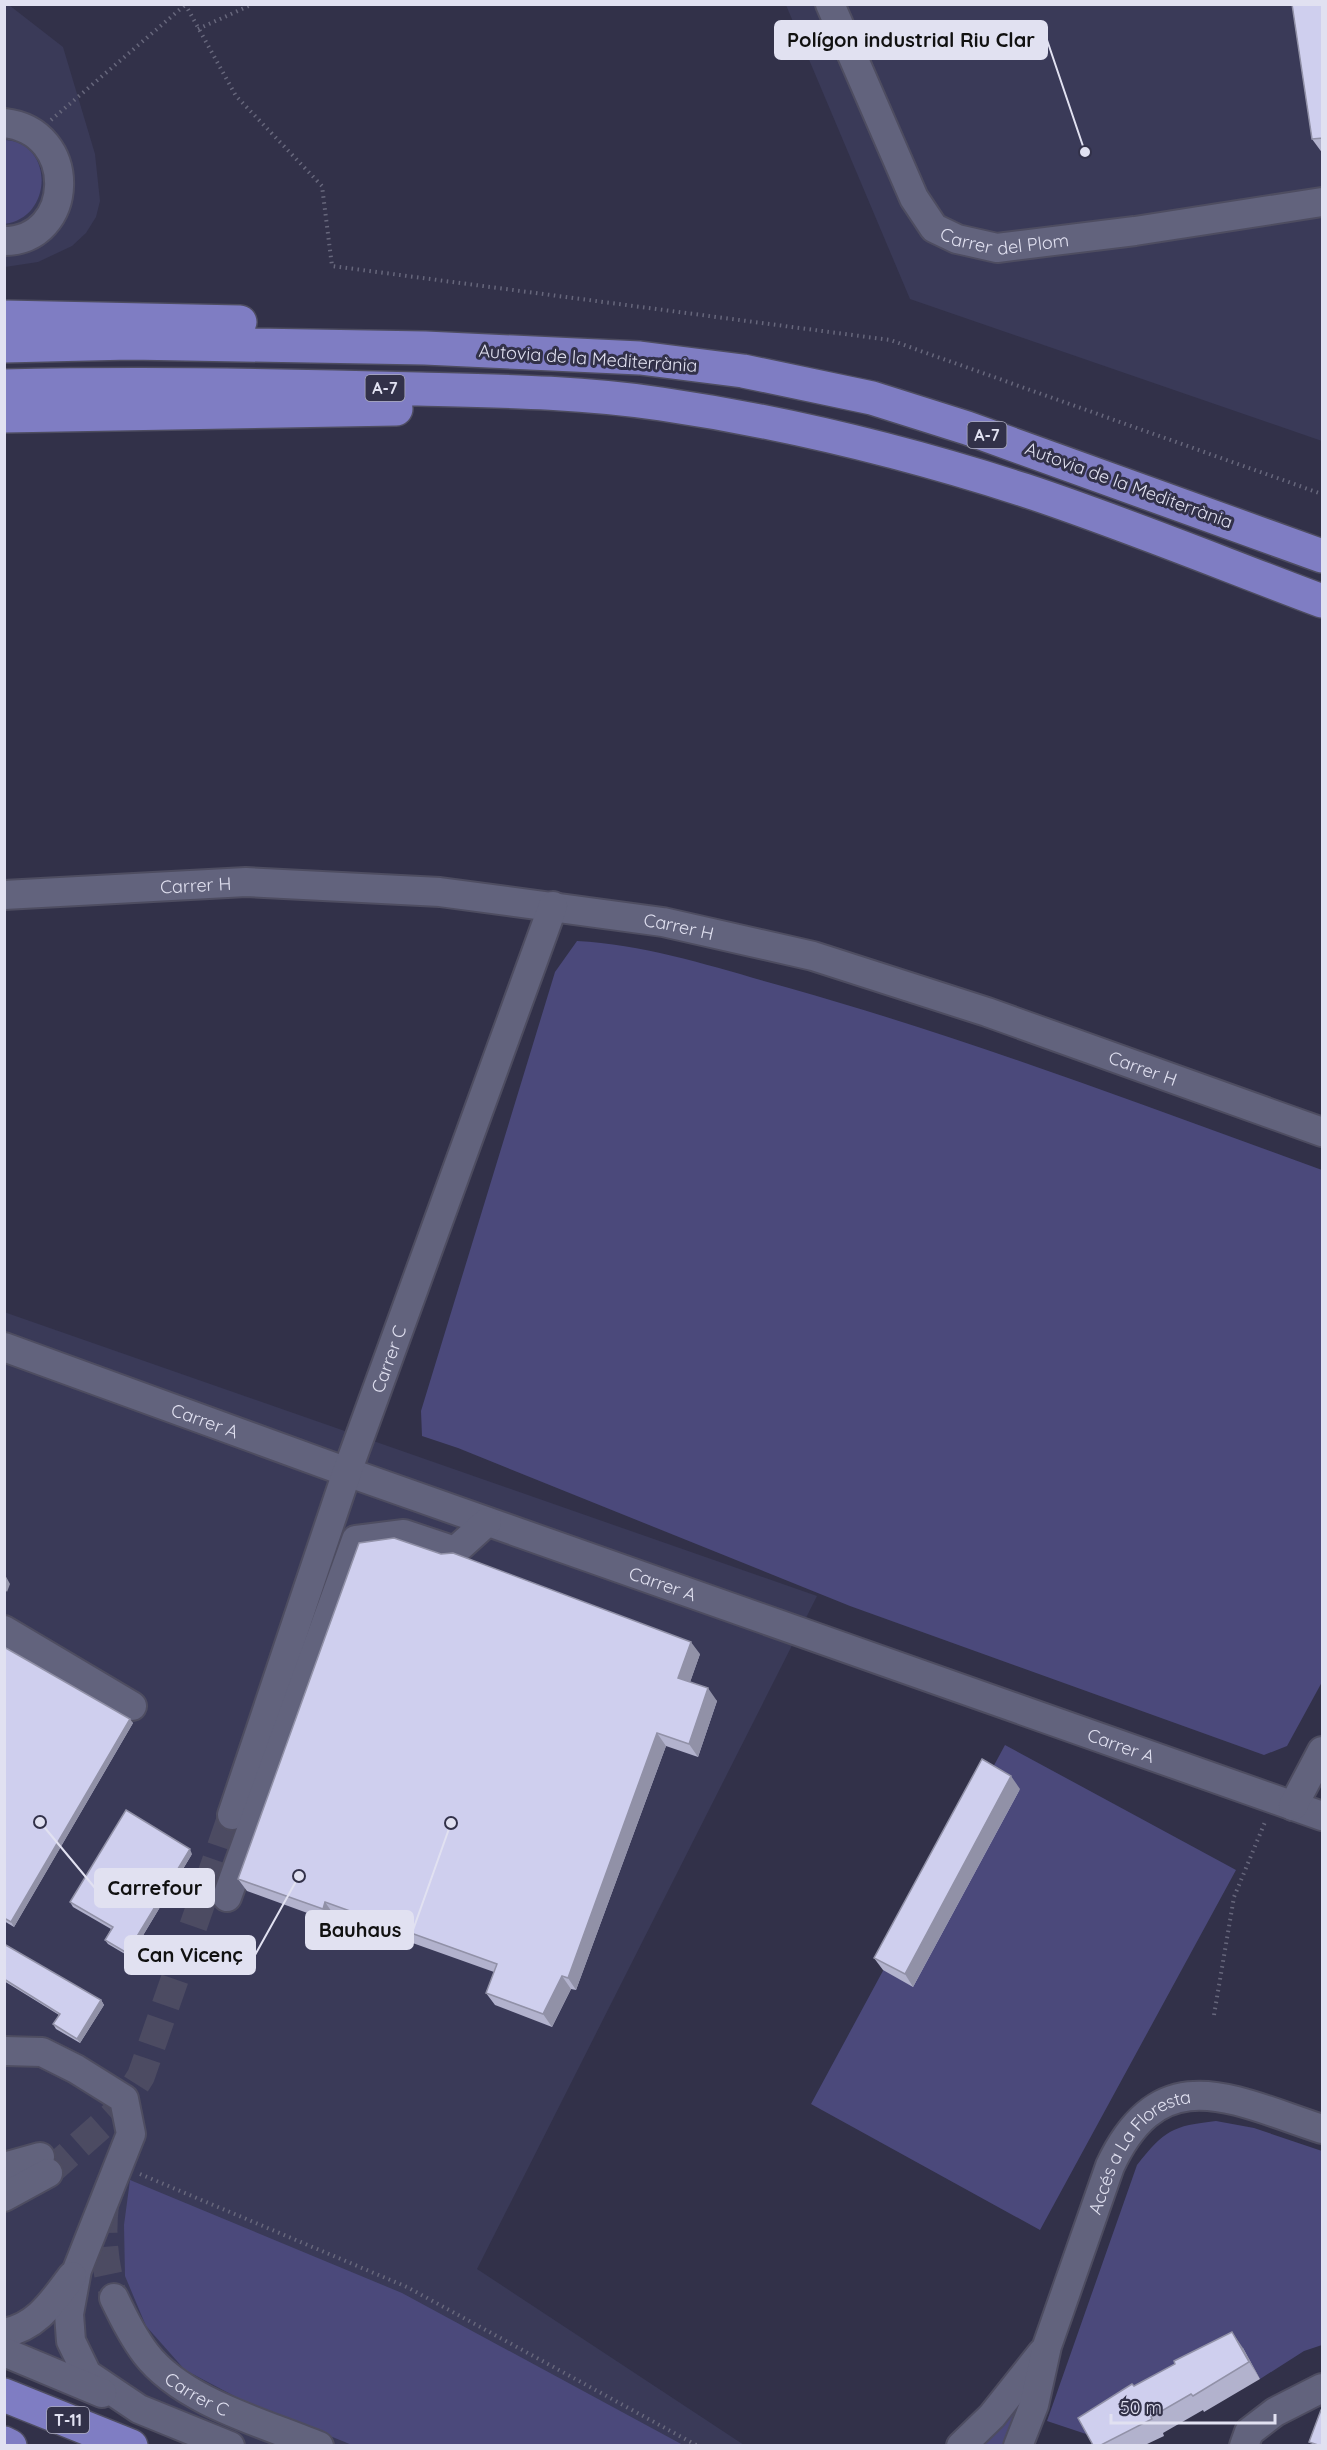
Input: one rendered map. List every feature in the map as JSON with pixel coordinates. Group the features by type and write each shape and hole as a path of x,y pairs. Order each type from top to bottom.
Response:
{"highway":[{"path":"4,317 185,320 527,335 609,343 640,358"},
{"name":"Autovia de la Mediterrània","path":"4,346 130,343 425,348 640,358 743,371 872,398 1039,452 1323,556"},
{"name":"A-7","path":"4,386 133,383 482,391 659,403 763,422 888,450 1024,490 1323,601"},
{"path":"4,416 417,409 575,414 711,428 763,422"},
{"name":"T-11","path":"4,2395 131,2445"},
{"path":"4,2444 9,2445"}],"street":[{"name":"Carrer del Plom","path":"830,4 914,198 934,228 957,239 997,248 1135,231 1323,202"},
{"path":"4,123 18,125 36,133 50,148 59,166 61,186 56,206 45,222 29,235 4,241"},
{"name":"Carrer H","path":"4,895 246,882 440,892 663,922 813,956 987,1012 1323,1132"},
{"name":"Carrer C","path":"232,1815 347,1472 553,906"},
{"name":"Carrer A","path":"4,1347 487,1522 1323,1816"},
{"path":"227,1897 356,1540 404,1534 455,1551 487,1522"},
{"path":"4,1630 132,1706"},
{"path":"1284,1802 1323,1751"},
{"path":"4,2051 42,2052 124,2099 131,2134 77,2270 69,2314 69,2327 80,2363 87,2374 140,2409"},
{"name":"Accés a La Floresta","path":"1018,2445 1034,2405 1047,2346 1110,2166 1124,2137 1144,2113 1173,2098 1205,2094 1237,2101 1323,2129"},
{"path":"4,2168 44,2165 4,2197"},
{"path":"4,2333 27,2326 38,2319 77,2270"},
{"name":"Carrer C","path":"114,2298 146,2355 180,2385 203,2398 319,2445"},
{"name":"Accés a La Floresta","path":"961,2445 992,2416 1047,2346"},
{"path":"4,2352 230,2445"},
{"path":"1244,2445 1250,2432 1275,2412 1323,2388"}],"path":[{"path":"198,29 253,4"},
{"path":"36,133 185,5 236,96 322,186 332,266 890,340 1323,494"},
{"path":"1214,2014 1234,1897 1284,1802"},
{"path":"137,2173 407,2287 698,2445"}],"shaded area":[{"path":"4,5 9,5 63,47 95,154 100,201 96,217 86,233 72,246 38,262 5,267"},
{"path":"786,5 1322,5 1322,441 910,299"},
{"path":"5,140 21,144 33,154 40,167 42,181 39,196 32,209 20,219 4,224"},
{"path":"577,941 631,947 684,959 857,1008 1057,1074 1322,1170 1322,1682 1287,1746 1264,1755 850,1606 458,1448 422,1436 421,1411 555,972"},
{"path":"4,1312 817,1596 477,2269 744,2445 217,2445 5,2359"},
{"path":"1005,1745 1236,1870 1040,2230 811,2104"},
{"path":"1216,2121 1254,2128 1322,2151 1322,2345 1304,2351 1260,2379 1243,2349 1089,2435 1047,2421 1137,2165 1155,2144 1170,2132 1189,2125"},
{"path":"130,2180 402,2293 683,2445 352,2445 240,2399 185,2370 146,2326 125,2276 124,2225"},
{"path":"1025,2393 1009,2445 971,2446"}],"building":[{"path":"1292,4 1323,4 1323,138 1312,139"},
{"path":"394,1538 441,1554 453,1553 691,1642 678,1678 708,1688 689,1744 657,1733 568,1978 562,1976 543,2014 486,1993 497,1964 325,1902 323,1909 238,1879 359,1543"},
{"path":"4,1647 130,1719 11,1922 4,1918"},
{"path":"982,1759 1011,1776 905,1974 874,1958"},
{"path":"126,1810 190,1849 127,1953 105,1940 113,1927 70,1902"},
{"path":"4,1944 101,2000 77,2039 53,2024 60,2014 4,1979"},
{"path":"1232,2332 1249,2362 1193,2396 1191,2394 1151,2417 1152,2419 1101,2445 1093,2445 1078,2418 1132,2384 1134,2386 1175,2364 1174,2361"},
{"path":"1321,2410 1323,2410 1323,2445 1318,2445 1309,2442"}],"tunnel":[{"path":"48,2173 121,2108 141,2076 232,1815"},
{"path":"105,2205 103,2229 105,2252 114,2298"}],"place":[{"name":"Polígon industrial Riu Clar","path":"1085,152"},
{"name":"Carrefour","path":"40,1822"},
{"name":"Bauhaus","path":"451,1823"},
{"name":"Can Vicenç","path":"299,1876"}]}
